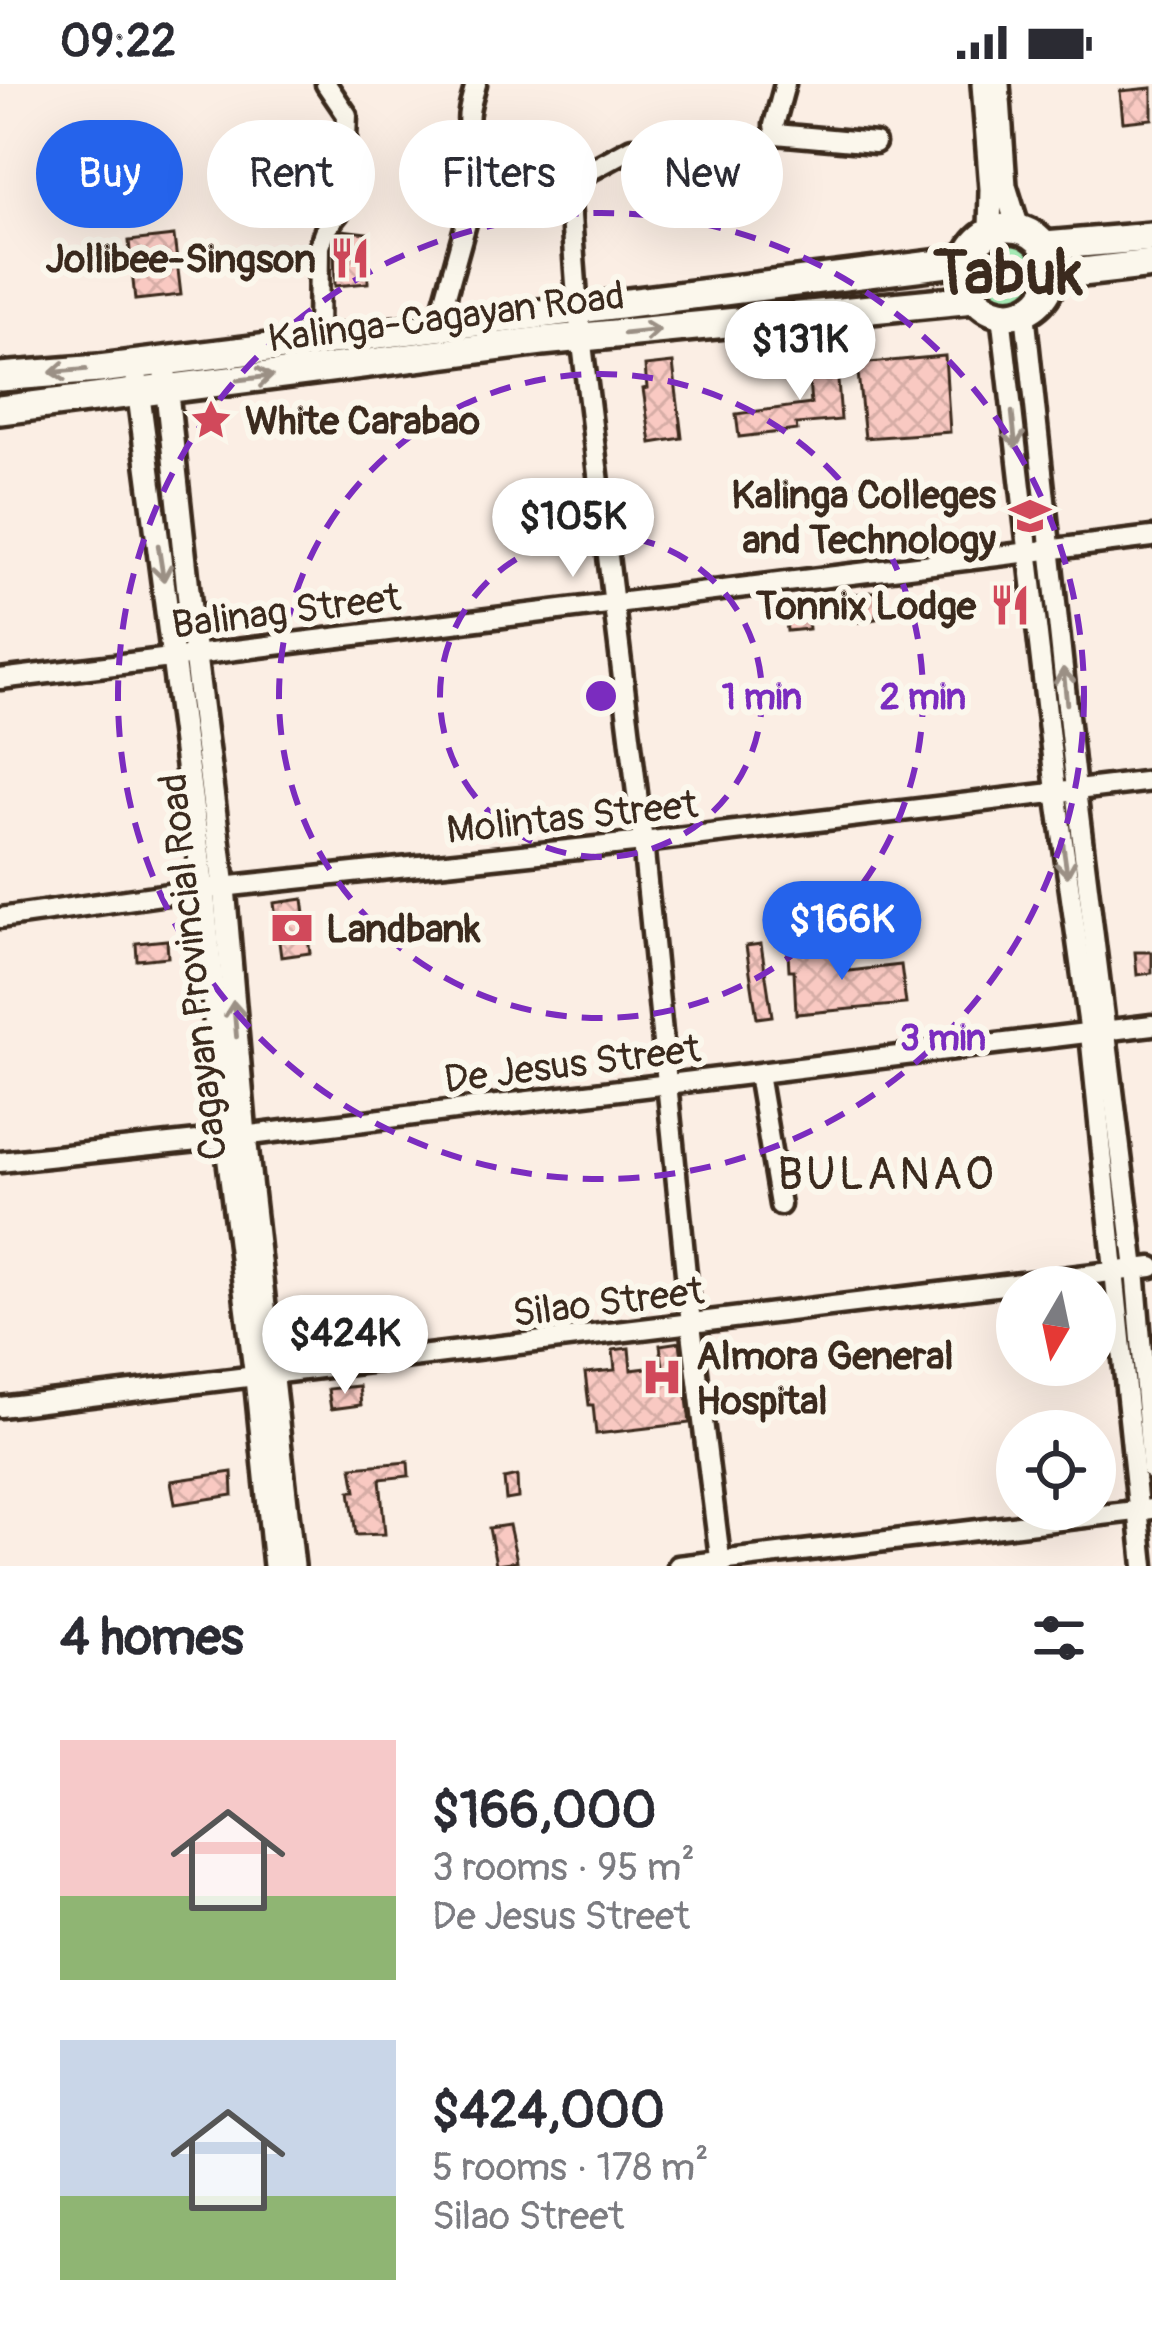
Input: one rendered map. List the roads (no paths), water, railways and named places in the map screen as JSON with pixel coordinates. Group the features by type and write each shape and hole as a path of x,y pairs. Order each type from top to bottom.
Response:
{"highway":[{"path":"1004,229 1036,237 1045,246 1052,262 1052,280 1038,303 1013,313 974,299 966,278 968,256 978,241 1004,229"},
{"path":"1045,246 1152,237"},
{"name":"Kalinga-Cagayan Road","path":"0,377 151,376 581,324 968,256"},
{"path":"1052,280 1152,264"},
{"name":"Kalinga-Cagayan Road","path":"0,410 318,342 436,328 581,324 974,299"}],"main road":[{"path":"983,84 991,188 1004,229"},
{"path":"998,84 1004,229"},
{"name":"Cagayan Provincial Road","path":"151,376 178,498 185,657 214,888 235,1137 293,1566"},
{"name":"Cagayan Provincial Road","path":"151,376 152,501 185,657"},
{"path":"152,501 178,498"},
{"name":"Cagayan Provincial Road","path":"265,1377 274,1566"}],"street":[{"path":"318,342 320,246 325,230 343,207 347,115 326,84"},
{"path":"436,328 487,151 468,122 476,84"},
{"path":"785,84 776,134 875,143"},
{"path":"621,154 582,175 570,202 721,1563"},
{"path":"1013,313 1051,549 1099,1033"},
{"path":"1013,313 1027,552 1056,791 1134,1269 1152,1470"},
{"name":"Balinag Street","path":"0,679 1152,537"},
{"name":"Molintas Street","path":"0,918 214,888 1152,781"},
{"name":"De Jesus Street","path":"0,1162 1152,1025"},
{"path":"758,1074 780,1205"},
{"path":"1134,1269 1144,1566"},
{"name":"Silao Street","path":"0,1408 1134,1269"},
{"path":"678,1566 1145,1510"}],"place":[{"name":"Jollibee-Singson","path":"350,258"},
{"name":"White Carabao","path":"211,420"},
{"name":"Kalinga Colleges and Technology","path":"1030,516"},
{"name":"Tonnix Lodge","path":"1010,605"},
{"name":"Landbank","path":"292,928"},
{"name":"Almora General Hospital","path":"662,1377"}],"district":[{"name":"Tabuk","path":"1008,272"},
{"name":"BULANAO","path":"887,1173"}]}
